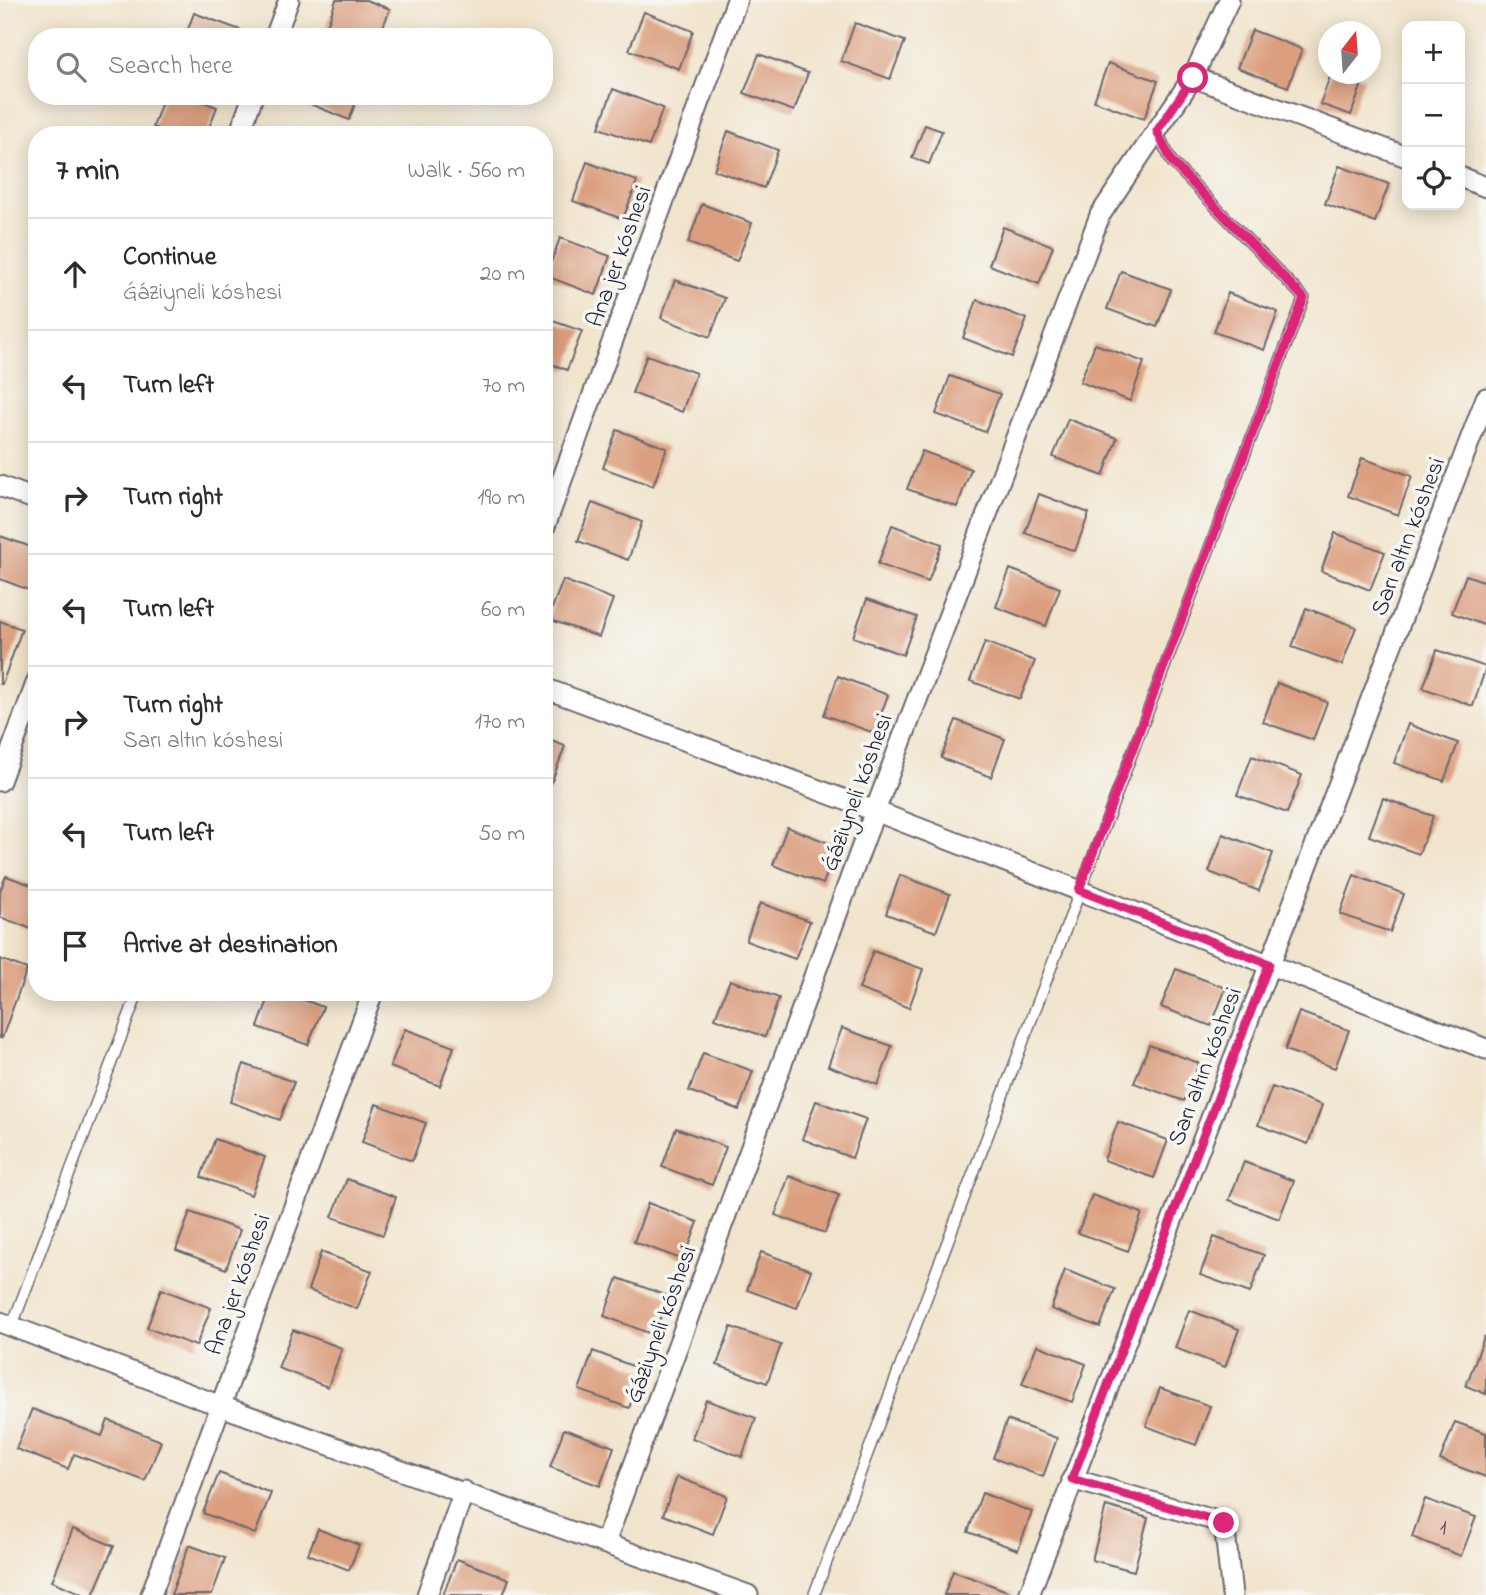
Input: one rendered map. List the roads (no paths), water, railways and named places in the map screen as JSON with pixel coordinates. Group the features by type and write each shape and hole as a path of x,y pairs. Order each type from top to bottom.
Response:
{"street":[{"path":"278,28 289,0"},
{"name":"Ana jer kóshesi","path":"553,504 737,0"},
{"name":"Ǵáziyneli kóshesi","path":"605,1543 875,810 1100,215 1193,78 1229,0"},
{"path":"1193,78 1402,156"},
{"path":"242,126 250,105"},
{"path":"1465,179 1486,187"},
{"name":"Sarı altın kóshesi","path":"1029,1595 1486,398"},
{"path":"0,486 28,497"},
{"path":"553,691 875,810 1486,1049"},
{"path":"0,781 28,705"},
{"name":"Ana jer kóshesi","path":"151,1595 218,1405 370,1001"},
{"path":"6,1324 218,1405 748,1595"},
{"path":"1072,1479 1224,1523 1232,1595"},
{"path":"427,1595 464,1491"}],"lane":[{"path":"814,1595 1304,298 1172,162 1157,131"},
{"path":"6,1324 134,1001"}]}
